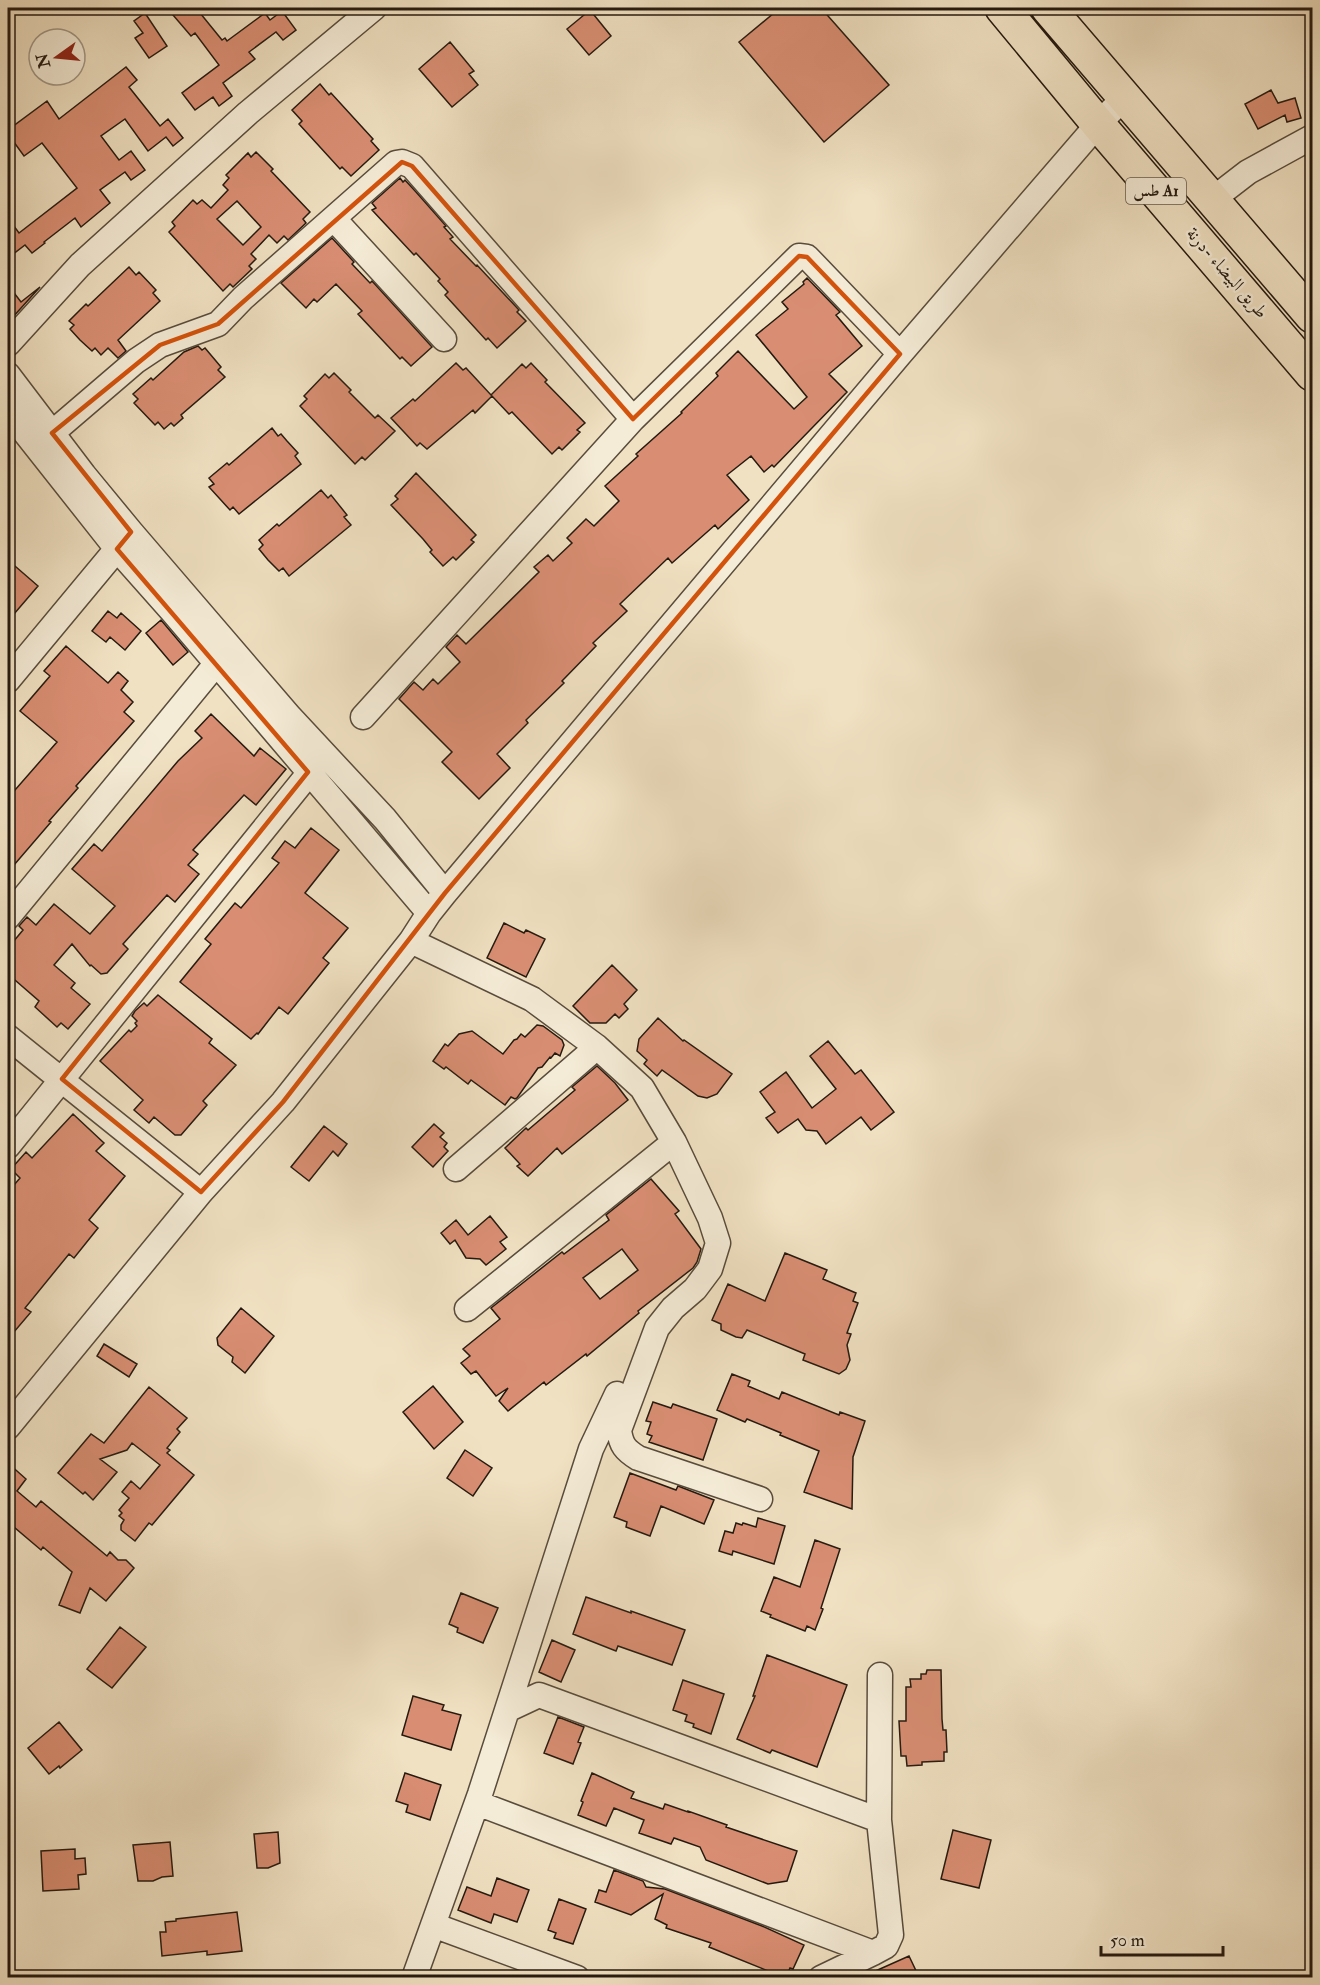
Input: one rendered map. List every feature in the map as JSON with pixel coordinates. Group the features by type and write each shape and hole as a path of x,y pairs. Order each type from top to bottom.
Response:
{"highway":[{"name":"طريق البيضاء -درنة","path":"1002,8 1312,374"},
{"name":"طريق البيضاء -درنة","path":"1048,8 1312,316"}],"street":[{"path":"8,344 89,257 248,113 374,8"},
{"path":"8,1427 201,1192 283,1102 411,941 445,893 900,354 1098,124 1124,98"},
{"path":"1213,198 1248,172 1312,137"},
{"path":"52,433 152,350 218,324 243,298 396,163 408,163 633,419"},
{"path":"334,219 444,339"},
{"path":"363,717 633,419 799,256 807,257 900,354"},
{"path":"10,384 52,433 172,611 290,717 326,753 385,819 445,893"},
{"path":"8,411 124,540"},
{"path":"8,680 124,540"},
{"path":"223,656 308,772 429,913"},
{"path":"8,917 223,656"},
{"path":"8,1146 308,772 326,753"},
{"path":"411,941 532,999 597,1047 642,1088 674,1142 710,1218 718,1243 710,1269 695,1289 673,1308 657,1328 615,1397 591,1449 477,1803 414,1977"},
{"path":"8,1037 201,1192"},
{"path":"456,1169 597,1047"},
{"path":"467,1309 674,1142"},
{"path":"657,1328 619,1430 620,1444 626,1451 638,1458 760,1499"},
{"path":"821,1977 886,1946 891,1935 879,1820 880,1675"},
{"path":"507,1710 539,1695 879,1820"},
{"path":"477,1803 873,1953"},
{"path":"433,1925 577,1977"}],"highlighted area":[{"path":"402,162 412,166 633,419 799,256 807,257 900,354 445,893 283,1102 201,1192 62,1079 308,772 117,549 131,532 52,433 160,345 218,324"}],"building":[{"path":"167,8 196,8 222,40 225,38 227,41 265,13 270,20 282,11 296,30 283,40 276,32 249,52 255,59 223,83 232,96 219,106 213,97 195,110 182,93 219,65 195,33 191,36"},
{"path":"780,8 821,8 889,85 824,142 739,42"},
{"path":"590,10 611,36 589,55 567,29"},
{"path":"145,13 167,46 149,58 135,38 143,33 134,21"},
{"path":"450,42 474,71 469,74 478,85 452,107 419,69"},
{"path":"126,67 137,80 129,87 160,126 168,119 183,138 173,146 166,137 148,151 125,119 101,136 119,160 131,151 145,170 131,180 125,172 100,190 110,203 81,227 75,218 32,253 25,245 8,258 8,218 19,233 77,188 42,143 24,156 8,134 8,130 47,101 59,119"},
{"path":"320,84 373,139 371,141 379,150 351,176 342,167 340,169 299,124 302,121 292,110"},
{"path":"1271,90 1278,103 1295,98 1301,118 1287,122 1285,115 1258,129 1245,104"},
{"path":"256,152 310,212 303,219 306,223 288,240 284,236 277,243 269,235 251,254 256,259 249,266 252,269 233,287 230,284 223,291 169,232 175,226 172,222 193,200 197,204 202,200 211,208 228,190 223,185 229,178 226,175 248,153 251,157","holes":["237,201 261,227 243,245 217,219"]},
{"path":"400,178 403,182 405,180 446,226 444,227 453,237 450,239 519,310 517,312 526,321 497,348 488,338 486,340 445,295 448,292 438,281 440,279 372,210 376,208 372,203"},
{"path":"332,238 354,262 352,264 370,283 372,281 432,347 411,366 402,357 400,359 358,314 362,311 336,284 317,302 314,299 306,308 281,283"},
{"path":"129,267 136,275 139,272 156,290 153,293 160,301 118,340 126,351 118,358 108,348 101,355 95,348 92,351 80,340 70,329 74,325 69,321"},
{"path":"807,278 840,312 836,315 862,346 829,374 847,392 774,467 772,465 764,472 751,456 727,475 749,500 718,529 715,525 672,563 668,558 620,604 627,611 593,643 596,646 562,681 564,683 526,720 528,723 497,754 510,768 479,799 442,762 452,752 399,699 414,682 423,690 433,679 438,684 460,662 446,647 457,635 466,644 539,572 534,567 548,555 553,561 572,543 567,538 586,519 594,526 619,501 605,486 638,456 636,454 682,413 718,376 716,373 738,351 794,409 807,397 756,335 788,309 782,302 804,284"},
{"path":"8,285 21,302 40,287 12,318 8,312"},
{"path":"198,346 202,350 205,348 221,367 218,370 225,377 181,415 183,418 174,426 171,423 164,429 158,422 155,425 134,403 138,399 133,394 151,378 153,380 184,352"},
{"path":"456,363 463,370 466,368 491,395 522,364 526,368 531,363 547,380 545,382 585,423 577,430 580,432 562,450 559,447 552,454 512,412 509,414 492,396 475,413 473,410 427,449 420,443 417,446 391,418 413,399 415,401"},
{"path":"334,373 375,418 378,415 395,431 365,460 362,457 355,464 300,406 307,399 304,396 325,374 329,378"},
{"path":"272,428 278,436 281,434 298,453 295,456 301,464 239,514 233,507 230,510 209,487 214,484 209,478 227,463 229,465"},
{"path":"416,473 476,535 471,540 474,542 456,560 453,557 443,566 430,552 432,550 423,539 391,505 398,499 395,496"},
{"path":"321,490 328,498 331,495 347,515 344,517 351,525 289,576 283,568 279,571 268,560 259,549 263,545 259,540"},
{"path":"8,560 38,586 8,621"},
{"path":"108,611 117,618 121,613 141,631 125,650 110,637 106,642 92,631"},
{"path":"161,620 188,652 173,665 146,633"},
{"path":"66,646 108,683 118,672 128,681 121,690 133,702 124,712 134,721 76,786 78,788 8,872 8,798 57,742 20,711 50,676 44,671"},
{"path":"211,714 254,756 260,748 286,769 256,805 244,795 193,850 198,854 188,865 199,874 175,902 167,895 123,944 128,949 107,973 101,974 90,966 72,944 54,965 75,983 71,988 90,1004 68,1029 61,1023 57,1027 35,1007 39,1001 8,974 8,948 23,930 19,926 27,917 36,925 54,904 90,934 115,906 72,869 94,844 102,851 178,761 202,738 195,731"},
{"path":"311,828 339,850 305,893 348,928 323,958 329,963 288,1014 279,1007 258,1034 251,1039 180,982 211,944 205,939 235,903 241,908 279,863 272,858 285,841 295,848"},
{"path":"504,923 524,933 526,930 545,939 526,977 487,958"},
{"path":"612,965 637,990 624,1004 628,1009 619,1018 615,1014 606,1023 590,1023 573,1006"},
{"path":"158,995 212,1039 209,1043 236,1065 203,1101 207,1105 181,1135 175,1135 154,1117 149,1123 134,1110 143,1100 100,1061 129,1030 131,1032 137,1026 135,1023 137,1021 132,1016 135,1011 144,1003 147,1006"},
{"path":"658,1018 683,1041 732,1074 717,1094 707,1098 698,1096 662,1070 657,1076 644,1064 647,1060 637,1051 639,1039"},
{"path":"537,1025 543,1026 562,1040 564,1045 560,1056 555,1053 550,1057 542,1067 538,1068 517,1098 511,1097 505,1105 471,1080 468,1084 446,1067 444,1069 433,1061 445,1044 448,1046 459,1034 472,1031 503,1054 521,1034 525,1037"},
{"path":"828,1041 855,1074 861,1070 894,1112 871,1130 861,1117 826,1144 817,1131 806,1130 798,1119 778,1133 766,1118 775,1112 760,1092 786,1072 812,1108 836,1089 810,1056"},
{"path":"597,1066 615,1083 628,1100 562,1154 557,1148 528,1176 517,1166 520,1164 505,1148 526,1128 528,1130 575,1090 572,1087"},
{"path":"73,1114 104,1143 96,1151 125,1176 89,1220 98,1228 74,1258 69,1254 25,1308 31,1312 8,1339 8,1192 20,1178 11,1169 26,1152 32,1158"},
{"path":"434,1124 444,1133 440,1137 447,1143 444,1147 448,1151 433,1167 412,1147"},
{"path":"324,1126 347,1144 338,1156 333,1151 309,1181 291,1167"},
{"path":"651,1179 679,1211 675,1214 701,1249 697,1262 693,1268 638,1311 639,1313 587,1356 586,1354 546,1385 544,1382 508,1411 499,1401 508,1388 496,1396 476,1371 471,1374 461,1363 470,1356 463,1349 500,1319 491,1308 562,1252 564,1254 609,1220 606,1215","holes":["622,1249 638,1270 600,1299 583,1278"]},
{"path":"490,1216 507,1237 500,1242 506,1249 486,1265 480,1259 466,1258 455,1240 450,1244 441,1233 456,1220 468,1235"},
{"path":"785,1253 827,1270 823,1279 856,1293 853,1301 858,1303 847,1333 851,1334 847,1345 850,1360 846,1369 839,1374 803,1360 805,1354 747,1330 742,1338 736,1337 721,1330 721,1324 712,1320 728,1284 765,1301"},
{"path":"241,1308 274,1336 245,1373 232,1362 233,1357 218,1345 217,1338"},
{"path":"104,1344 137,1364 129,1377 97,1356"},
{"path":"732,1374 750,1381 748,1386 779,1399 782,1392 839,1415 840,1412 865,1421 853,1457 852,1509 804,1492 819,1451 747,1419 745,1422 717,1410"},
{"path":"433,1386 463,1422 434,1449 403,1412"},
{"path":"149,1387 187,1418 177,1429 180,1432 167,1448 170,1450 167,1453 194,1475 152,1525 149,1523 135,1541 121,1530 124,1520 119,1516 122,1513 119,1510 129,1498 122,1492 131,1481 140,1489 160,1465 132,1443 127,1450 100,1459 117,1472 93,1500 58,1473 91,1434 104,1443"},
{"path":"653,1402 671,1408 673,1404 717,1419 703,1460 649,1442 652,1436 647,1434 651,1422 646,1421"},
{"path":"465,1450 492,1468 473,1496 447,1478"},
{"path":"8,1463 26,1479 17,1491 36,1507 41,1501 107,1556 110,1552 118,1560 126,1560 134,1568 106,1601 90,1588 80,1613 59,1605 72,1572 43,1547 41,1550 8,1522"},
{"path":"630,1473 676,1490 678,1486 714,1500 704,1524 661,1506 650,1536 626,1527 627,1522 614,1517"},
{"path":"758,1518 785,1526 774,1564 733,1551 732,1555 719,1551 725,1531 733,1533 736,1523 756,1527"},
{"path":"815,1540 840,1549 815,1630 807,1626 805,1631 761,1611 774,1577 800,1587"},
{"path":"461,1593 498,1608 483,1643 457,1632 458,1628 449,1624"},
{"path":"586,1597 685,1630 672,1665 618,1646 616,1651 573,1634"},
{"path":"120,1627 146,1647 112,1688 87,1669"},
{"path":"552,1640 575,1650 561,1682 539,1672"},
{"path":"767,1655 847,1685 817,1767 772,1750 770,1753 737,1739 755,1696 753,1696"},
{"path":"927,1670 941,1670 942,1719 943,1730 946,1730 947,1752 944,1752 944,1761 922,1762 922,1765 907,1766 906,1756 901,1756 899,1721 906,1721 906,1687 911,1687 910,1679 921,1679 921,1674 926,1674"},
{"path":"683,1680 724,1694 711,1734 693,1727 694,1724 685,1721 687,1715 673,1710"},
{"path":"413,1696 444,1705 442,1710 461,1715 451,1750 402,1735"},
{"path":"558,1717 584,1727 573,1764 544,1753"},
{"path":"59,1722 82,1750 49,1774 28,1748"},
{"path":"405,1773 441,1785 430,1820 406,1812 408,1805 396,1801"},
{"path":"592,1773 634,1792 631,1798 663,1809 665,1804 688,1811 727,1825 726,1827 797,1851 787,1881 768,1884 706,1860 700,1847 674,1838 671,1844 639,1833 644,1820 614,1808 606,1826 578,1815"},
{"path":"953,1830 991,1840 979,1888 941,1879"},
{"path":"278,1832 280,1863 268,1868 257,1868 254,1834"},
{"path":"170,1842 173,1876 153,1881 138,1881 133,1845"},
{"path":"75,1849 75,1859 85,1858 86,1874 78,1875 79,1889 43,1891 41,1851"},
{"path":"614,1870 643,1881 646,1887 665,1889 762,1926 804,1945 793,1969 790,1968 786,1977 783,1977 709,1947 711,1943 666,1928 667,1925 655,1919 663,1894 631,1915 595,1902 599,1890 606,1892"},
{"path":"497,1878 529,1890 517,1922 494,1914 491,1923 458,1910 467,1887 491,1896"},
{"path":"559,1899 586,1909 573,1944 554,1938 556,1933 548,1930"},
{"path":"237,1912 242,1951 207,1955 207,1951 162,1956 160,1932 166,1932 165,1922"},
{"path":"909,1956 919,1977 862,1977"}]}
